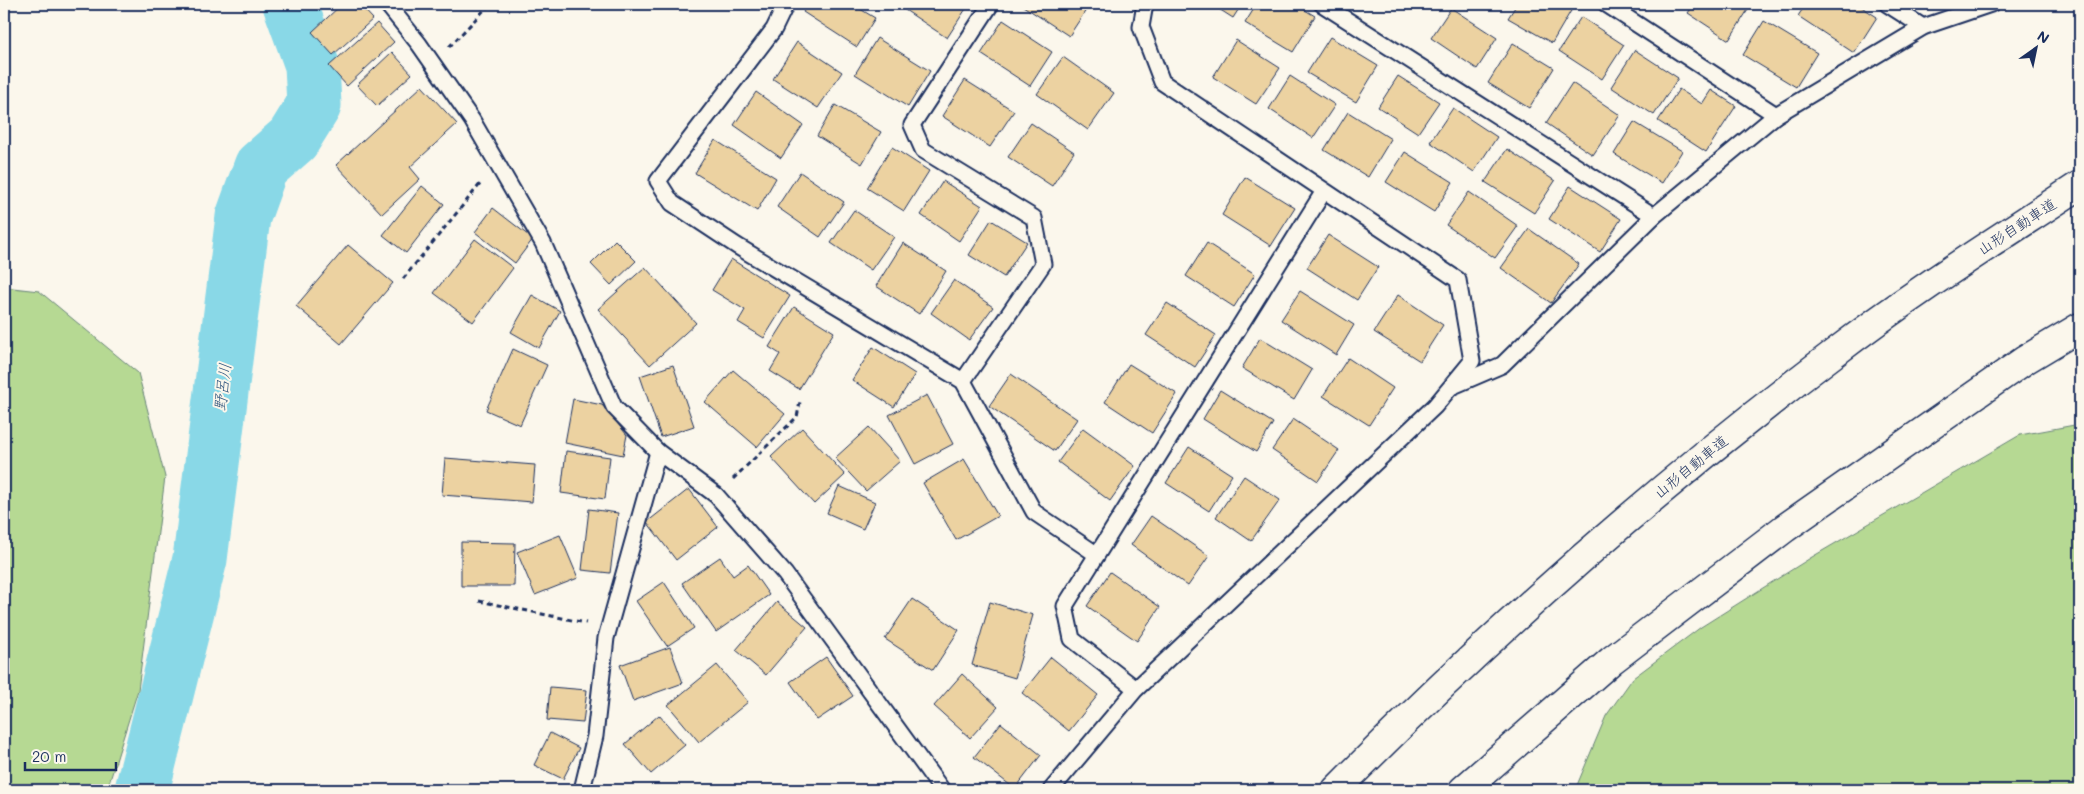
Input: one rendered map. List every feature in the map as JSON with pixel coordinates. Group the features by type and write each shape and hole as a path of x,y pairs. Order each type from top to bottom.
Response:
{"highway":[{"name":"山形自動車道","path":"1336,790 1413,713 1624,521 1833,353 1950,270 2080,186"},
{"path":"1462,790 1612,660 1785,528 2025,360 2080,327"}],"lane":[{"path":"387,4 433,64 472,120 543,243 614,407 658,452 716,495 785,574 942,790"},
{"path":"786,4 774,29 658,181 672,203 738,246 963,381 1034,512 1096,554"},
{"path":"963,381 1044,264 1034,218 923,150 912,126 991,4"},
{"path":"1051,790 1136,689 1435,406 1472,361 1458,280 1162,82 1141,27 1145,4"},
{"path":"1322,4 1654,216"},
{"path":"1606,4 1776,115"},
{"path":"1887,4 1923,27"},
{"path":"1450,388 1502,365 1654,216 1776,115 1923,27 1991,4"},
{"path":"1136,689 1072,639 1065,606 1324,191"},
{"path":"582,790 595,736 606,638 658,452"}],"path":[{"path":"433,64 490,4"},
{"path":"403,278 498,164"},
{"path":"716,495 797,417 800,402"},
{"path":"479,601 609,628"}],"green space":[{"path":"4,287 39,291 138,373 165,477 138,690 107,790 4,790"},
{"path":"2080,424 2080,790 1575,790 1606,716 1633,678 1701,627 1812,557 2020,435"}],"building":[{"path":"342,4 359,4 373,19 333,55 312,32"},
{"path":"808,4 852,4 875,18 857,47 803,12"},
{"path":"900,4 969,4 947,38 899,6"},
{"path":"1020,4 1090,4 1069,36"},
{"path":"1211,4 1242,4 1233,18"},
{"path":"1257,4 1295,4 1315,16 1293,52 1245,23"},
{"path":"1517,4 1575,4 1552,43 1508,18"},
{"path":"1694,4 1751,5 1729,40 1688,13"},
{"path":"1806,4 1857,4 1877,17 1854,53 1798,16"},
{"path":"1451,8 1497,38 1477,69 1431,38"},
{"path":"1581,17 1624,45 1602,79 1559,51"},
{"path":"1003,20 1052,52 1030,86 981,54"},
{"path":"1764,21 1817,53 1796,87 1743,55"},
{"path":"377,23 394,42 347,86 329,66"},
{"path":"1330,37 1378,66 1356,102 1307,73"},
{"path":"877,38 930,71 908,107 855,74"},
{"path":"1236,40 1280,68 1256,104 1213,77"},
{"path":"797,42 842,72 818,108 773,79"},
{"path":"1513,43 1554,68 1529,108 1488,83"},
{"path":"1635,50 1678,78 1654,115 1611,87"},
{"path":"392,52 412,74 377,106 357,85"},
{"path":"1063,57 1114,93 1088,130 1037,94"},
{"path":"1290,76 1335,105 1313,138 1269,109"},
{"path":"1398,76 1439,102 1418,133 1378,107"},
{"path":"965,80 1014,111 990,147 942,116"},
{"path":"1572,83 1620,115 1593,155 1546,123"},
{"path":"422,86 457,124 410,167 420,179 382,214 336,165"},
{"path":"1679,89 1702,104 1711,90 1736,106 1706,152 1658,121"},
{"path":"756,92 803,125 781,158 734,125"},
{"path":"835,105 881,132 862,164 817,136"},
{"path":"1453,108 1497,137 1474,172 1430,142"},
{"path":"1348,112 1391,139 1368,177 1324,150"},
{"path":"1634,122 1682,151 1662,183 1614,154"},
{"path":"1031,123 1074,152 1052,186 1008,157"},
{"path":"715,140 776,178 757,211 695,173"},
{"path":"892,147 929,171 904,211 867,188"},
{"path":"1507,149 1555,181 1534,213 1485,182"},
{"path":"1405,152 1453,182 1434,212 1386,182"},
{"path":"800,172 844,202 820,237 777,207"},
{"path":"1245,177 1295,208 1271,246 1222,215"},
{"path":"943,181 982,206 959,241 921,215"},
{"path":"422,186 444,204 406,253 383,235"},
{"path":"1570,186 1621,219 1600,252 1549,219"},
{"path":"1469,192 1518,226 1495,258 1446,225"},
{"path":"493,208 533,239 515,263 475,232"},
{"path":"854,210 894,237 871,270 831,243"},
{"path":"991,220 1027,242 1004,277 969,255"},
{"path":"1529,229 1579,264 1551,303 1501,268"},
{"path":"1328,235 1378,267 1357,300 1307,268"},
{"path":"475,239 513,268 473,322 434,293"},
{"path":"615,240 636,261 611,285 591,264"},
{"path":"903,243 946,271 919,314 876,286"},
{"path":"1207,243 1255,274 1234,307 1186,276"},
{"path":"348,245 393,283 341,344 296,306"},
{"path":"731,259 790,296 764,338 738,322 745,310 712,290"},
{"path":"645,267 696,323 650,365 598,309"},
{"path":"954,280 993,307 969,340 931,313"},
{"path":"1300,291 1354,325 1336,355 1281,320"},
{"path":"532,295 560,311 539,348 511,332"},
{"path":"1398,295 1443,325 1420,361 1374,332"},
{"path":"1167,303 1216,335 1195,367 1146,335"},
{"path":"794,307 834,332 799,389 770,371 780,354 769,347"},
{"path":"1260,338 1312,370 1294,400 1242,368"},
{"path":"873,347 915,374 894,407 852,380"},
{"path":"513,349 547,365 520,425 486,410"},
{"path":"1348,358 1393,388 1369,425 1323,396"},
{"path":"1129,364 1177,394 1152,433 1105,402"},
{"path":"673,365 694,426 661,437 640,376"},
{"path":"733,370 785,414 757,447 705,402"},
{"path":"1011,374 1077,419 1055,451 989,406"},
{"path":"1220,390 1273,423 1256,452 1203,419"},
{"path":"927,395 953,444 915,464 889,415"},
{"path":"573,399 602,405 627,435 623,455 565,443"},
{"path":"1293,419 1339,450 1318,481 1272,450"},
{"path":"869,427 900,461 866,491 835,458"},
{"path":"802,428 845,475 814,504 771,457"},
{"path":"1083,428 1135,466 1110,501 1058,462"},
{"path":"1189,447 1232,475 1209,511 1166,483"},
{"path":"566,451 610,457 605,499 561,493"},
{"path":"445,458 535,465 532,502 442,495"},
{"path":"964,459 998,516 956,540 923,483"},
{"path":"1244,476 1280,500 1251,541 1216,517"},
{"path":"839,486 875,502 863,529 827,513"},
{"path":"689,489 718,527 676,560 647,522"},
{"path":"589,509 618,513 610,573 582,570"},
{"path":"1151,516 1209,556 1188,586 1131,545"},
{"path":"560,535 578,578 535,595 517,552"},
{"path":"461,542 515,543 514,586 461,586"},
{"path":"720,557 733,576 748,565 769,595 716,632 682,583"},
{"path":"1110,572 1160,607 1137,641 1087,606"},
{"path":"664,582 694,628 667,646 636,601"},
{"path":"912,599 959,630 933,670 885,639"},
{"path":"777,602 807,627 766,675 736,650"},
{"path":"990,602 1033,615 1015,678 972,665"},
{"path":"670,647 683,683 633,701 620,665"},
{"path":"826,657 853,696 817,720 790,682"},
{"path":"1051,657 1098,695 1069,731 1022,693"},
{"path":"717,665 748,702 699,742 668,705"},
{"path":"962,674 998,707 970,738 934,706"},
{"path":"550,687 587,690 583,723 547,720"},
{"path":"659,715 685,745 651,774 625,744"},
{"path":"1001,723 1041,755 1015,789 974,757"},
{"path":"550,733 579,748 563,779 534,765"}],"waterway":[{"name":"野呂川","path":"142,790 200,559 243,217 261,167 293,139 314,105 312,65 290,4"}]}
